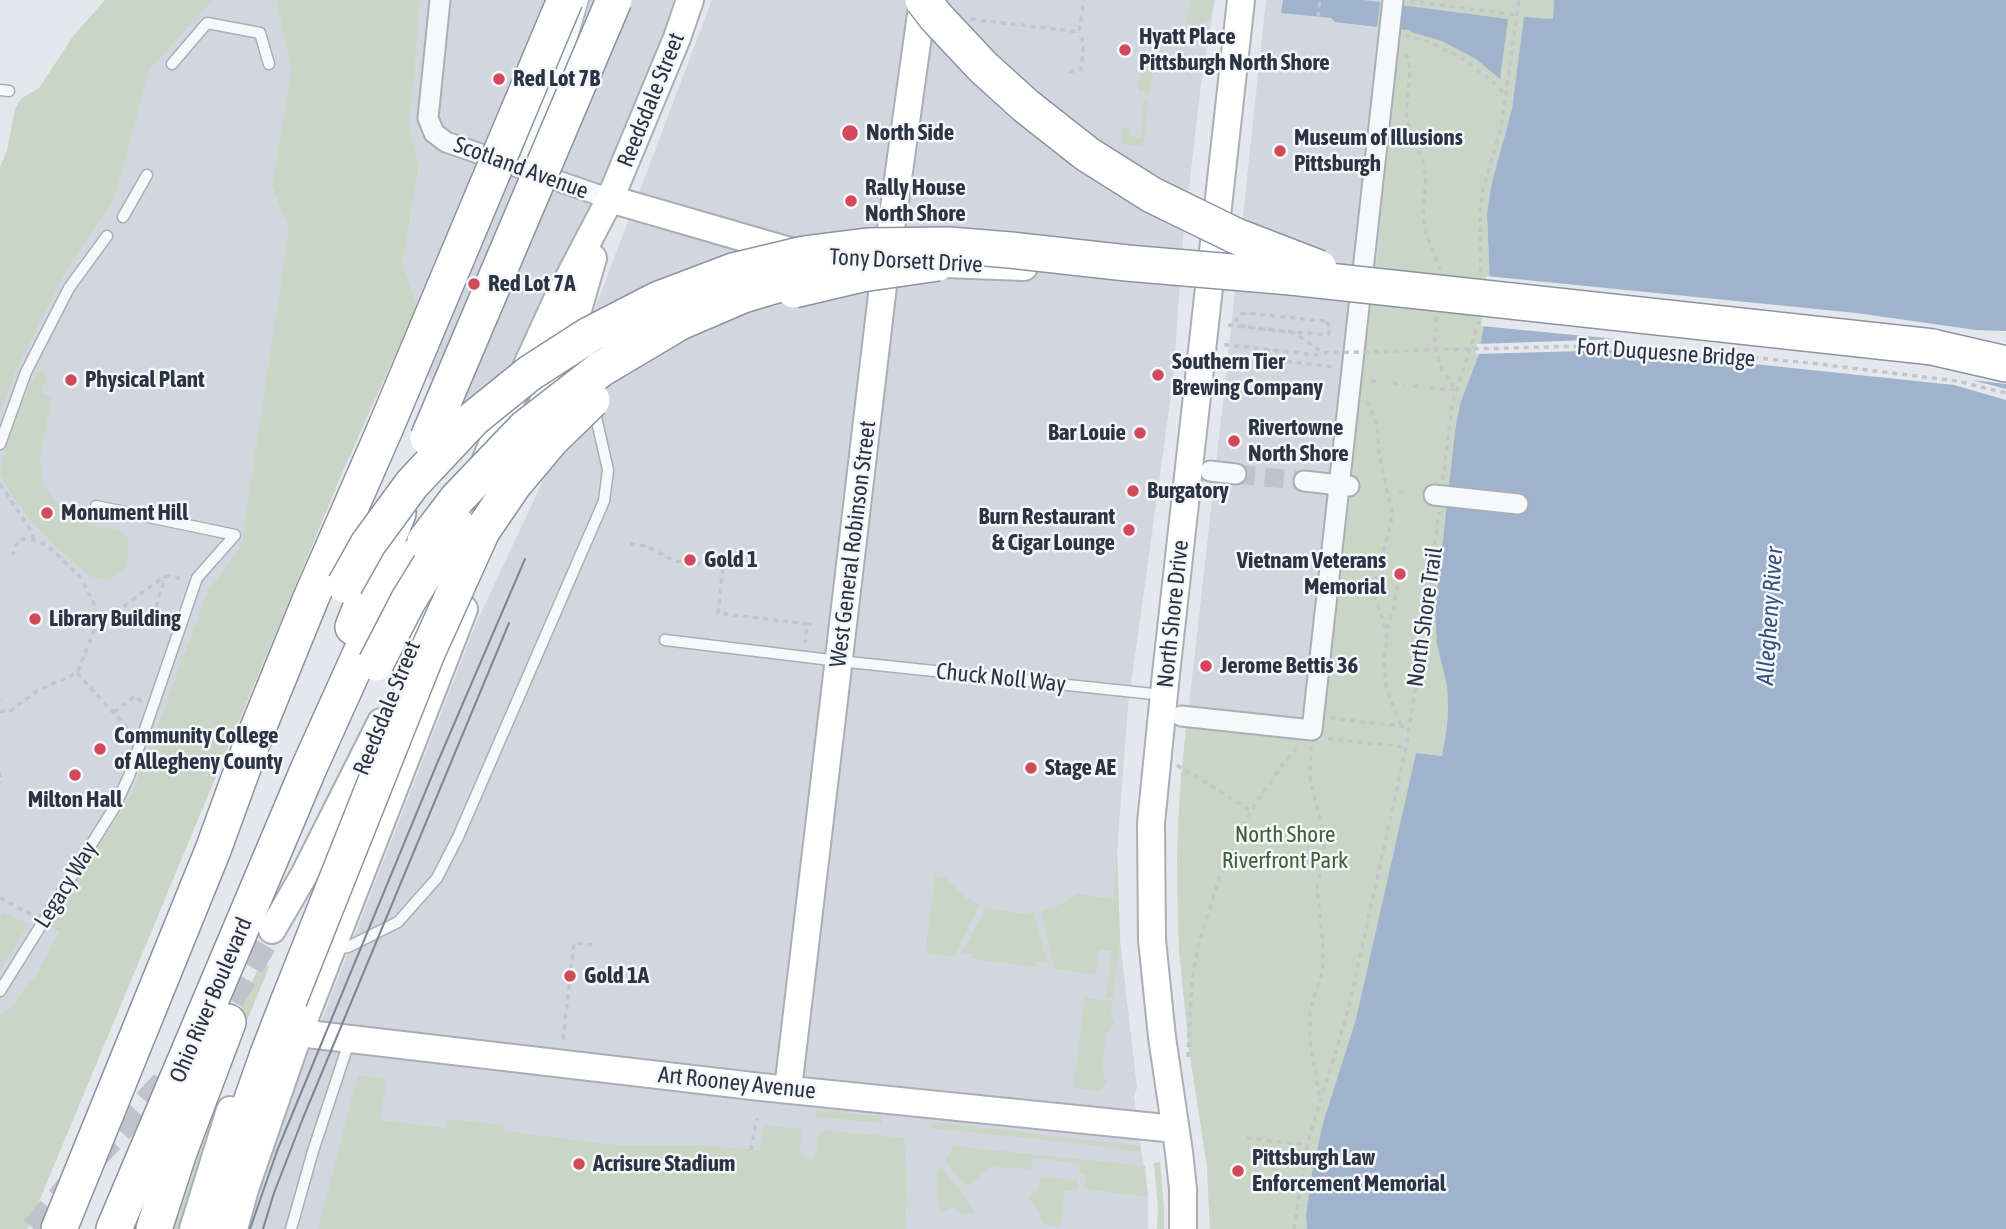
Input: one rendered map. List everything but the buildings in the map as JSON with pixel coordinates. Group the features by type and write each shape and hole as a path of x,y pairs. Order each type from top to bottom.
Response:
{"highway":[{"path":"59,1229 214,850 252,743 311,598 565,0"},
{"path":"308,770 337,666 428,438 614,0"},
{"path":"924,0 949,30 999,80 1046,121 1100,161 1166,202 1330,271 1398,289"},
{"path":"214,850 309,650 368,544 412,484 473,419 530,373 589,335 659,299 733,271 804,254 867,246 949,245 1398,289"},
{"path":"308,770 363,648 393,592 425,541 457,499 524,428 601,369 680,322 743,295 790,281 859,268 937,259 1002,256 1398,289"},
{"path":"154,1229 208,1072 376,663 408,601 438,552 481,496 524,450 598,389 666,346 744,307 800,288 866,271 937,259"},
{"path":"212,1229 240,1133 268,1054 294,1016 427,653 482,531 514,484 551,440 602,392 663,347 723,317 791,291 862,274 946,262 1127,263"},
{"name":"Fort Duquesne Bridge","path":"1398,289 1932,347 2004,350"},
{"name":"Ohio River Boulevard","path":"114,1229 308,770"}],"main road":[{"name":"Reedsdale Street","path":"193,1229 213,1159 244,1071 502,420 556,302 610,199 677,38 690,0"},
{"name":"West General Robinson Street","path":"788,1089 887,261 924,0"},
{"name":"North Shore Drive","path":"1183,1229 1183,1189 1152,940 1151,823 1241,0"},
{"name":"Reedsdale Street","path":"234,1229 294,1016 332,950 576,317 610,199"},
{"name":"Tony Dorsett Drive","path":"610,199 802,255 1210,276"},
{"path":"272,930 303,876 381,722"},
{"name":"Art Rooney Avenue","path":"294,1016 350,1039 788,1089 1175,1129"}],"street":[{"name":"Scotland Avenue","path":"440,0 428,118 434,133 446,142 610,199"},
{"path":"1181,716 1313,728 1344,485 1350,393 1393,2"},
{"path":"1210,471 1236,474"},
{"path":"1304,481 1344,485"},
{"path":"1438,496 1518,503"}],"lane":[{"path":"521,168 572,38 583,0"},
{"path":"172,64 207,23 260,33 269,64"},
{"path":"123,217 148,175"},
{"path":"0,444 26,372 63,299 107,236"},
{"path":"332,950 348,947 398,922 437,878 458,837 604,501 608,470 596,417"},
{"name":"Legacy Way","path":"0,991 114,808 130,776 197,579 235,535 96,506"},
{"name":"Chuck Noll Way","path":"665,640 1164,695"},
{"path":"291,1229 313,1151 350,1039"}],"path":[{"path":"1069,72 1081,69 1084,44 1079,33 1084,0"},
{"path":"1318,16 1320,0"},
{"path":"1481,274 1480,212 1507,96 1517,17 1516,0"},
{"path":"1416,2 1517,17"},
{"path":"959,17 1079,33"},
{"path":"1389,32 1408,58 1410,71 1406,112 1411,136 1422,158 1426,177 1423,215 1426,233 1443,279"},
{"path":"1410,37 1459,55 1491,79 1507,96"},
{"path":"1438,310 1435,346 1441,370 1456,390"},
{"name":"North Shore Trail","path":"1294,1229 1307,1145 1348,1011 1406,747 1421,653 1438,496 1452,405 1480,311"},
{"path":"1228,325 1240,326 1253,328 1291,332 1304,334 1325,335 1331,327 1325,321 1247,313 1240,314 1237,319 1238,323 1245,327 1295,332 1306,340 1322,353"},
{"name":"Fort Duquesne Bridge","path":"1226,345 1318,355 1621,345 1956,380 2006,393"},
{"path":"1268,349 1267,359 1353,370"},
{"path":"1371,381 1380,382"},
{"path":"1393,383 1404,385"},
{"path":"1413,386 1422,387"},
{"path":"1430,388 1456,390"},
{"path":"1350,393 1367,400 1375,415 1379,455 1392,512 1374,585 1375,598 1386,632 1386,688 1401,724"},
{"path":"0,484 32,532 34,540"},
{"path":"1399,492 1408,492"},
{"path":"0,711 9,712 37,691 77,673 98,621 93,600 79,576 47,545 20,539 13,555"},
{"path":"630,544 647,546 674,561 723,566 718,613 817,625"},
{"path":"98,621 113,614 165,576 152,626"},
{"path":"1386,632 1394,608 1398,580"},
{"path":"807,624 804,643 812,658"},
{"path":"77,673 132,734 143,739"},
{"path":"114,712 135,696 143,703 154,706"},
{"path":"1188,1067 1192,982 1198,946 1219,879 1251,811 1282,765 1313,728 1401,724 1409,727"},
{"path":"1313,728 1406,747"},
{"path":"1313,728 1310,777 1325,841 1317,890 1324,970 1310,1011 1310,1041 1320,1101"},
{"path":"1175,764 1251,811"},
{"path":"0,772 0,783"},
{"path":"0,898 44,920"},
{"path":"564,1039 574,943 594,945"},
{"path":"751,1150 757,1118"},
{"path":"1247,1138 1307,1145"}],"shaded area":[{"name":"Community College of Allegheny County","path":"119,0 690,0 502,420 459,415 425,372 410,322 417,306 403,262 419,166 0,1195 0,222"},
{"path":"712,0 1215,0 1201,84 1183,238 1173,381 1128,706 1117,852 1120,939 1137,1088 1134,1096 1148,1197 1148,1229 240,1229 249,1197 324,1014 475,626 547,472 588,327"},
{"name":"North Shore Riverfront Park","path":"1266,0 1554,0 1524,18 1512,109 1491,186 1416,753 1356,1019 1323,1123 1306,1215 1307,1229 1210,1229 1207,1166 1189,1049 1179,949 1178,824"}],"green space":[{"path":"105,0 213,0 149,70 114,199 66,271 15,373 0,414 0,167 7,150 18,103 39,88 74,35"},
{"path":"276,0 420,0 409,129 419,166 403,262 417,306 343,471 28,1228 0,1229 0,1015 12,1006 36,975 60,932 49,925 133,792 208,591 241,547 289,230 272,185 292,69"},
{"path":"1192,0 1214,0 1210,19 1194,26 1186,21"},
{"name":"North Shore Riverfront Park","path":"1283,0 1363,0 1405,5 1406,0 1554,0 1553,19 1524,18 1512,109 1491,186 1487,215 1490,285 1479,354 1460,404 1455,431 1435,611 1437,645 1447,686 1448,705 1442,756 1416,753 1356,1019 1323,1123 1312,1173 1306,1215 1307,1229 1210,1229 1207,1166 1189,1049 1179,949 1177,856 1186,728 1320,742 1377,259 1399,39 1397,29 1281,13"},
{"path":"1148,60 1154,62 1150,95 1145,94 1145,91 1138,91 1141,65 1147,66"},
{"path":"1144,101 1149,101 1144,142 1141,146 1123,144 1123,126 1129,131 1129,136 1140,138"},
{"path":"38,371 47,373 42,393 52,396 40,458 44,485 59,506 73,518 100,528 119,529 128,538 128,556 124,568 111,579 103,580 90,576 49,540 7,488 0,470 10,432"},
{"path":"1117,852 1120,939 1113,998 1106,996 1112,951 1099,949 1095,974 1054,969 1041,911 1055,907 1078,894 1114,899"},
{"path":"935,876 946,878 965,897 980,905 954,957 925,953"},
{"path":"986,907 1021,914 1034,912 1047,962 1037,961 1036,967 972,959 973,954 962,953"},
{"path":"4,913 29,924 0,970 0,917"},
{"path":"261,961 269,967 225,1074 180,1229 166,1229 227,1041"},
{"path":"1085,998 1113,1001 1111,1014 1115,1026 1111,1025 1107,1033 1101,1071 1104,1072 1104,1079 1108,1079 1098,1091 1073,1088"},
{"name":"Acrisure Stadium","path":"358,1075 387,1079 380,1120 445,1128 447,1119 504,1125 504,1131 615,1145 705,1146 760,1150 764,1125 803,1129 799,1155 814,1160 821,1130 904,1138 908,1207 905,1207 906,1229 318,1229"},
{"path":"816,1110 882,1116 882,1123 816,1117"},
{"path":"932,1122 1140,1146 1140,1152 931,1128"},
{"path":"953,1146 1145,1166 1148,1197 1084,1189 1085,1174 1079,1173 1080,1164 1033,1158 1031,1169 991,1167 967,1186 946,1162"},
{"path":"1160,1162 1164,1229 1157,1229 1154,1163"},
{"path":"941,1167 975,1213 963,1215 957,1208 952,1207 940,1213 937,1171"},
{"path":"1041,1178 1078,1180 1076,1191 1064,1191 1060,1226 1045,1225 1029,1197 1038,1189"}],"water":[{"path":"1283,0 1380,2 1377,27 1335,22 1331,18 1281,13"},
{"name":"Allegheny River","path":"1554,0 2006,0 2006,1229 1307,1229 1306,1215 1312,1173 1323,1123 1356,1019 1416,753 1442,756 1448,706 1447,686 1437,645 1435,611 1455,431 1460,404 1479,354 1490,286 1487,215 1491,186 1512,109 1524,17 1553,19"},
{"path":"1400,5 1508,19 1500,79 1476,59 1442,41 1410,30 1397,29"}],"pier":[{"path":"1486,276 1856,313 1976,330 2006,331 2006,384 1972,380 2006,389 2006,400 1954,385 1620,350 1475,354 1477,344 1616,339 1481,326"}],"tunnel":[{"path":"1236,474 1304,481"},
{"path":"207,1031 229,1003 272,930"},
{"path":"93,1159 174,1072"},
{"path":"34,1229 68,1188"}],"tram line":[{"path":"250,1229 277,1151 436,766 525,559"},
{"path":"263,1229 303,1118 509,623"}],"place":[{"name":"Hyatt Place Pittsburgh North Shore","path":"1125,50"},
{"name":"Red Lot 7B","path":"499,79"},
{"name":"North Side","path":"850,133"},
{"name":"Museum of Illusions Pittsburgh","path":"1280,151"},
{"name":"Rally House North Shore","path":"851,201"},
{"name":"Red Lot 7A","path":"474,284"},
{"name":"Southern Tier Brewing Company","path":"1158,375"},
{"name":"Physical Plant","path":"71,380"},
{"name":"Bar Louie","path":"1140,433"},
{"name":"Rivertowne North Shore","path":"1234,441"},
{"name":"Burgatory","path":"1133,491"},
{"name":"Monument Hill","path":"47,513"},
{"name":"Burn Restaurant & Cigar Lounge","path":"1129,530"},
{"name":"Gold 1","path":"690,560"},
{"name":"Vietnam Veterans Memorial","path":"1400,574"},
{"name":"Library Building","path":"35,619"},
{"name":"Jerome Bettis 36","path":"1206,666"},
{"name":"Community College of Allegheny County","path":"100,749"},
{"name":"Stage AE","path":"1031,768"},
{"name":"Milton Hall","path":"75,775"},
{"name":"Gold 1A","path":"570,976"},
{"name":"Acrisure Stadium","path":"579,1164"},
{"name":"Pittsburgh Law Enforcement Memorial","path":"1238,1171"}]}
